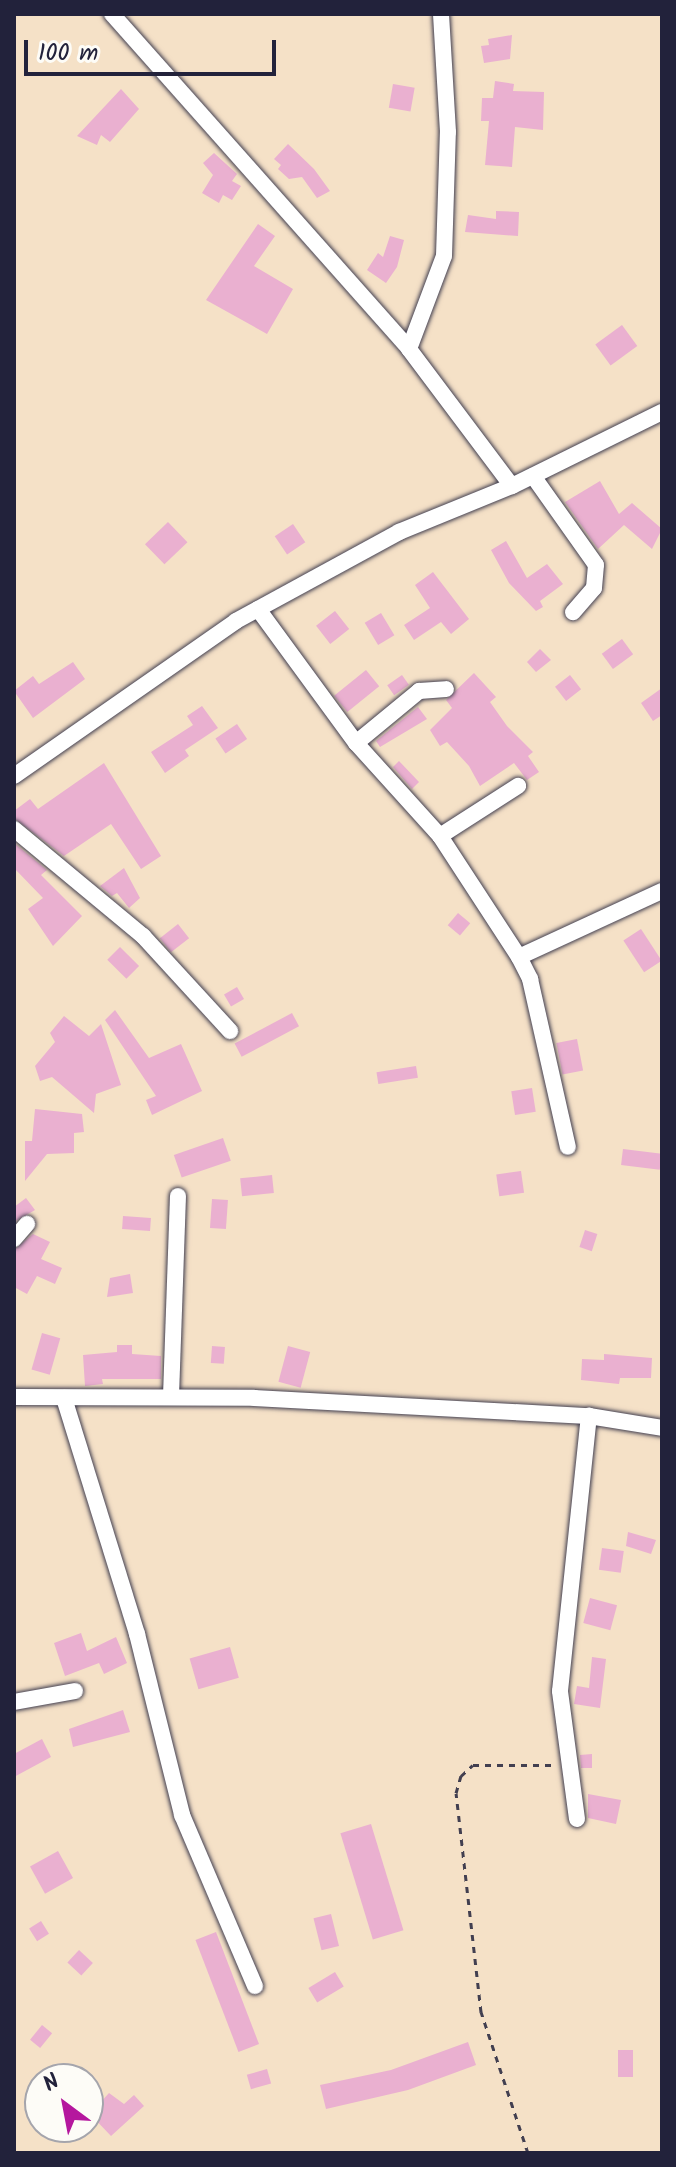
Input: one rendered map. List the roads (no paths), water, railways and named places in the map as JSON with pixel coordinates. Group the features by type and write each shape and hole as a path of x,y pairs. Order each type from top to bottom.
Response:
{"street":[{"path":"112,14 409,349 512,486"},
{"path":"409,349 444,256 448,132 441,14"},
{"path":"14,776 258,609 399,532 512,486 662,412"},
{"path":"533,476 596,565 594,588 573,612"},
{"path":"258,609 356,743 440,836 519,957 530,979 568,1147"},
{"path":"356,743 419,691 446,689"},
{"path":"440,836 518,786"},
{"path":"14,829 143,936 230,1031"},
{"path":"519,957 662,891"},
{"path":"171,1396 178,1196"},
{"path":"14,1239 27,1224"},
{"path":"14,1397 171,1396 589,1416 662,1428"},
{"path":"64,1398 137,1634 182,1815 255,1986"},
{"path":"577,1819 560,1691 589,1416"},
{"path":"14,1702 75,1691"}]}
